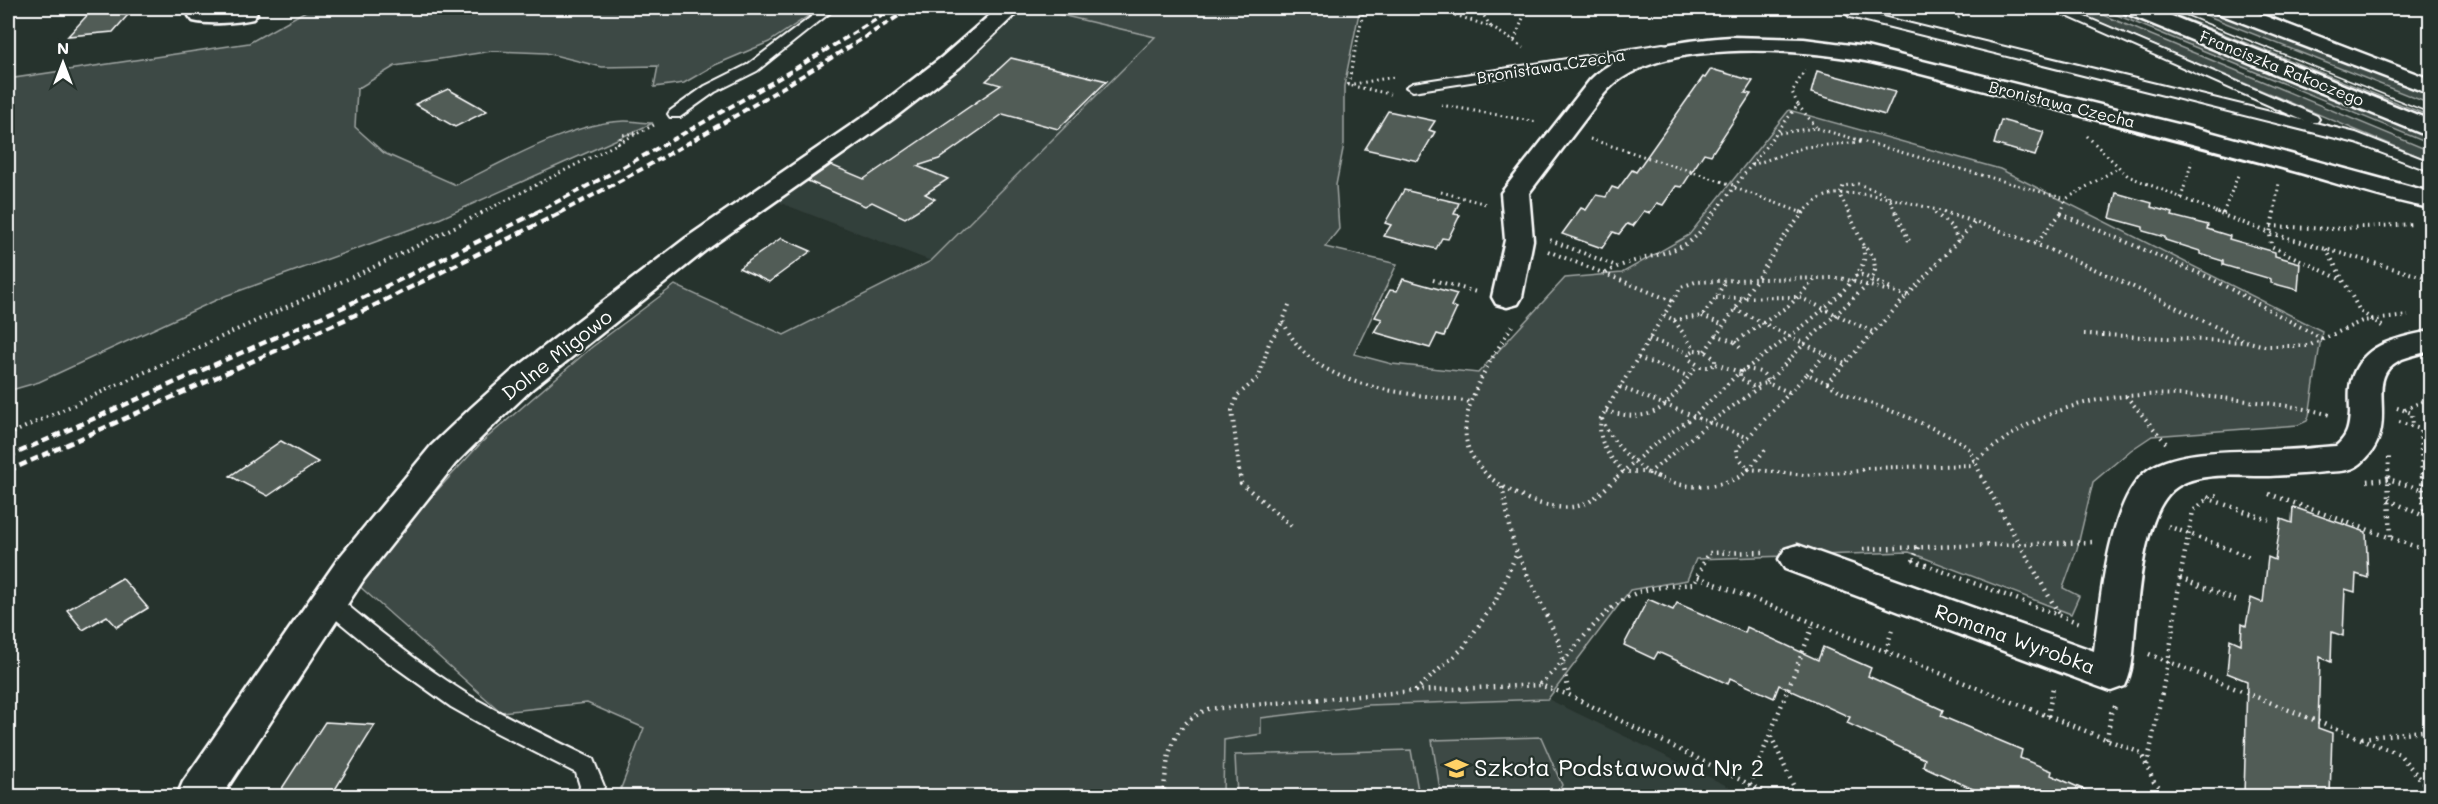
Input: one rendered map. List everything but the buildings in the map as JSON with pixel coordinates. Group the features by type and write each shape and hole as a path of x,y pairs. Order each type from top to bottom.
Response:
{"street":[{"path":"202,8 201,16 245,14"},
{"name":"Dolne Migowo","path":"198,796 328,601 365,551 443,455 522,380 620,306 696,244 885,113 951,62 1011,8"},
{"name":"Franciszka Rakoczego","path":"2133,8 2430,129"},
{"name":"Franciszka Rakoczego","path":"2225,8 2430,87"},
{"name":"Bronisława Czecha","path":"1507,297 1529,238 1515,193 1604,80 1637,61 1689,49 1769,44 1813,46 1866,54 2430,200"},
{"name":"Romana Wyrobka","path":"1788,555 2111,674 2134,528 2146,495 2156,482 2171,473 2196,467 2345,458 2361,447 2383,418 2366,388 2370,367 2382,354 2405,344 2425,328"}],"lane":[{"path":"679,111 710,89 752,68 830,8"},
{"path":"1847,8 1854,14 2361,140"},
{"path":"2055,8 2361,140 2430,167"},
{"name":"Bronisława Czecha","path":"1413,87 1664,48 1689,49"},
{"path":"328,601 364,631 458,699 513,731 585,766 592,786 590,796"}],"path":[{"path":"1434,8 1491,27 1515,41 1527,8"},
{"path":"1479,8 1491,27"},
{"path":"1961,15 1971,8"},
{"path":"1806,68 1792,92 1798,105 1816,128"},
{"path":"1606,273 1616,266 1657,255 1693,238 1736,187 1798,105"},
{"path":"1475,112 1529,119"},
{"path":"1778,133 1816,128 2066,199 2118,168"},
{"path":"1564,130 1736,187 1803,213"},
{"path":"1584,147 1596,130"},
{"path":"2083,132 2118,168 2148,186 2270,233 2430,279"},
{"path":"618,145 622,135 641,133"},
{"path":"8,435 391,259 632,138"},
{"path":"2181,198 2197,138"},
{"path":"1752,165 1805,147 1838,142 1868,142"},
{"path":"2223,214 2240,170"},
{"path":"2289,183 2279,180 2270,233 2271,246 2312,264 2336,279 2343,280"},
{"path":"1624,472 1649,472 1709,423 1767,383 1872,279 1875,270 1874,259 1863,244 1840,195 1843,186 1858,184 1888,195 1909,241"},
{"path":"1705,351 1803,213 1820,199 1840,195 1890,200 1930,209 2037,242 2252,343"},
{"path":"2037,242 2061,214 2066,199"},
{"path":"1930,209 1947,220 1958,241"},
{"path":"2061,214 2210,278 2324,339"},
{"path":"1827,383 1975,222"},
{"path":"2271,226 2329,229 2419,224"},
{"path":"1529,238 1616,266"},
{"path":"1529,238 1672,301"},
{"path":"1433,280 1488,296 1507,297 1518,307 1517,316 1483,375 1467,414 1467,447 1484,475 1502,487 1542,504 1558,508 1578,507 1589,502 1651,447 1694,416 1740,372 1822,308 1853,278 1864,259 1863,244"},
{"path":"2325,249 2360,310 2374,320"},
{"path":"1624,472 1604,448 1598,433 1601,418 1682,287 1695,282 1853,278 1862,275 1908,297"},
{"path":"1735,342 1799,297 1812,286 1816,278"},
{"path":"1853,278 1899,293"},
{"path":"1702,316 1716,298 1725,281"},
{"path":"1716,298 1799,297 1875,333"},
{"path":"1289,305 1283,321 1269,343 1259,377 1238,395 1232,410 1241,483 1294,528"},
{"path":"1736,309 1845,364"},
{"path":"1664,315 1674,320 1695,350"},
{"path":"1674,320 1702,316 1724,325"},
{"path":"2084,334 2134,335 2291,348 2308,346 2362,321 2374,320 2425,328"},
{"path":"1283,321 1286,329 1303,351 1321,368 1354,380 1471,402"},
{"path":"1716,335 1735,342 1742,350"},
{"path":"1649,339 1689,353 1695,350 1705,351 1715,359 1715,364"},
{"path":"1689,353 1689,359 1697,365 1710,367 1715,364 1740,372"},
{"path":"1825,354 1737,449 1738,458 1749,469 1774,474 1812,475 1851,472 1866,468 1974,463 2016,431 2045,416 2104,398 2191,395 2383,418 2420,429 2424,516"},
{"path":"1638,358 1688,376"},
{"path":"1606,411 1623,417 1642,418 1656,414 1697,365"},
{"path":"1746,369 1762,372 1767,378 1767,383"},
{"path":"1740,372 1740,378 1745,383 1761,386"},
{"path":"1807,374 1843,393 1910,418 1970,449 1974,463 2022,544 2059,615"},
{"path":"1767,383 1789,392"},
{"path":"1620,387 1746,437"},
{"path":"2126,396 2158,434"},
{"path":"2383,418 2430,397"},
{"path":"2405,410 2412,412 2413,426"},
{"path":"1601,418 1607,435 1618,449 1634,462 1667,482 1688,486 1730,482 1740,478 1765,450"},
{"path":"2391,538 2388,478 2423,490"},
{"path":"1502,487 1517,554 1545,608 1564,663 1569,695"},
{"path":"2260,491 2430,552"},
{"path":"2147,766 2168,663 2180,578 2193,511 2208,498 2221,495"},
{"path":"2208,498 2269,519"},
{"path":"2389,500 2430,519"},
{"path":"1855,549 2022,544 2134,528 2188,533 2250,557"},
{"path":"1414,691 1463,648 1495,602 1517,554"},
{"path":"1540,684 1553,675 1604,616 1632,594 1694,584 1708,554 1788,555"},
{"path":"1913,560 2084,624"},
{"path":"1697,577 2141,753 2154,782 2169,796"},
{"path":"2180,578 2237,601"},
{"path":"1750,785 1814,623"},
{"path":"2168,663 2399,754 2430,790"},
{"path":"1163,796 1171,746 1183,721 1193,714 1208,709 1414,691 1540,684 1569,695 1773,796"},
{"path":"2107,739 2111,713 2117,704"},
{"path":"2362,738 2430,730"},
{"path":"1771,735 1797,796"}],"shaded area":[{"path":"311,8 820,8 769,42 715,65 684,83 654,87 658,66 602,67 546,53 492,51 395,66 357,89 355,127 384,153 456,185 538,145 583,128 625,121 653,123 439,219 225,296 39,382 8,391 8,79 249,43"},
{"path":"1022,8 1031,8 1155,37 931,261 778,202 857,142 938,88 947,73"},
{"path":"1031,8 1360,8 1344,86 1344,144 1336,185 1339,229 1325,247 1397,264 1354,354 1392,364 1478,373 1565,278 1622,273 1689,235 1789,110 2000,169 2322,331 2309,416 2307,421 2298,425 2152,436 2131,450 2093,482 2077,549 2063,588 2079,596 2071,614 1909,552 1696,559 1687,580 1630,590 1548,699 1368,705 1261,718 1261,734 1224,740 1223,796 618,796 644,728 587,703 501,712 358,585 381,551 482,442 592,347 675,285 784,335 931,261 1155,37"},
{"path":"2065,8 2086,8 2430,151 2430,161"},
{"path":"2100,8 2117,8 2430,136 2430,144"},
{"path":"2151,8 2158,8 2430,116 2430,121"},
{"path":"2188,8 2209,8 2430,95 2430,104"},
{"path":"2242,8 2249,8 2430,78 2430,81"},
{"name":"Szkoła Podstawowa Nr 2","path":"1548,699 1748,796 1223,796 1224,740 1261,734 1261,718 1368,705"},
{"path":"1541,737 1562,785 1556,796 1441,796 1432,740"},
{"path":"1411,750 1419,796 1237,796 1235,755"}],"tram line":[{"path":"2168,8 2430,113"}],"railway":[{"path":"535,213 717,115 894,8"},
{"path":"559,213 737,115 911,8"},
{"path":"8,457 348,305 538,212"},
{"path":"8,471 355,315 562,212"}],"place":[{"name":"Szkoła Podstawowa Nr 2","path":"1456,768"}]}
